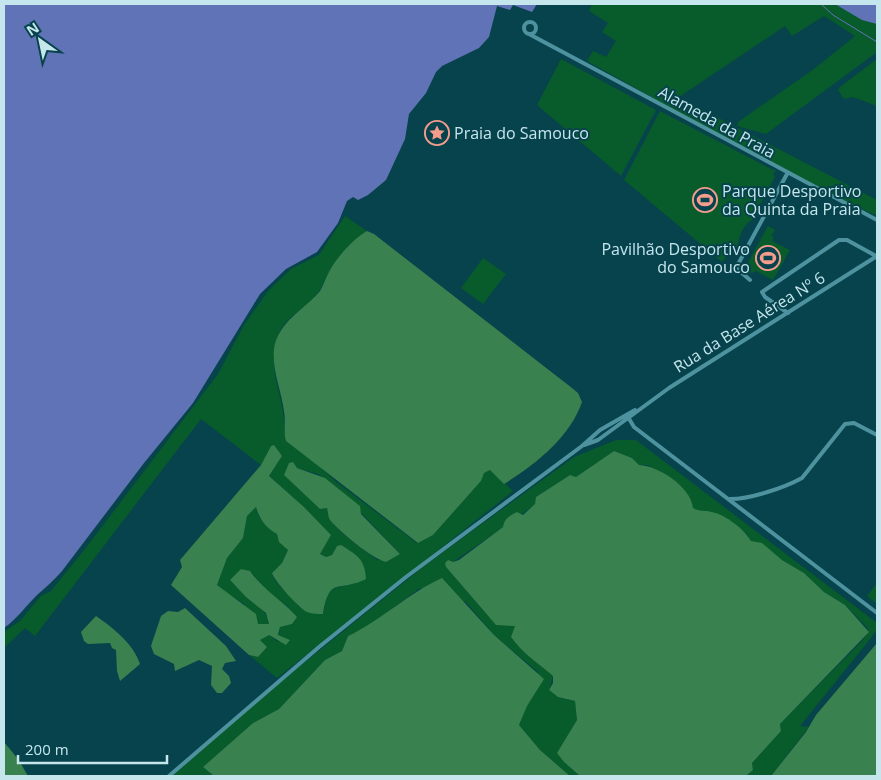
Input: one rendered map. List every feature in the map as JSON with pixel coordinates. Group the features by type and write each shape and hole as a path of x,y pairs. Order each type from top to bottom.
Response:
{"street":[{"path":"532,22 535,28 534,32 529,34 524,30 526,24 532,22"},
{"name":"Alameda da Praia","path":"535,28 538,37 546,43"},
{"name":"Alameda da Praia","path":"529,34 787,174 877,220"},
{"path":"750,280 736,268 787,174"},
{"path":"788,312 765,298 762,292 839,240 846,240 877,256"},
{"name":"Rua da Base Aérea Nº 6","path":"635,410 877,256"},
{"path":"582,446 598,440 635,410"},
{"path":"169,776 262,695 399,583 582,446 594,435 635,410"},
{"path":"628,417 634,427 877,613"},
{"path":"728,499 744,498 792,484 802,478 845,424 854,424 877,435"},
{"path":"742,510 744,498"}],"green space":[{"path":"592,4 877,4 877,52 766,134 740,127 737,125 738,122 814,69 855,36 824,16 792,36 785,26 679,97 670,93 877,200 877,216 793,176 587,61 593,51 606,57 616,41 602,32 608,23 589,11"},
{"path":"561,59 656,110 621,176 537,105"},
{"path":"877,59 877,106 853,97 844,99 838,90 840,87"},
{"name":"Parque Desportivo da Quinta da Praia","path":"660,111 776,170 773,175 775,176 752,220 743,229 737,248 734,247 722,262 624,180"},
{"path":"345,216 367,231 341,255 332,266 322,287 306,306 287,321 279,334 274,367 283,413 284,432 335,481 417,543 433,535 481,481 483,473 490,470 513,491 277,678 249,655 258,657 260,640 269,635 278,642 280,627 292,624 288,607 267,591 250,571 230,580 264,612 269,624 258,624 243,603 217,585 227,558 243,538 247,516 256,507 263,522 278,535 288,550 282,563 272,573 280,586 299,607 323,614 326,599 331,591 335,588 355,584 337,546 332,555 326,557 320,554 331,535 304,507 269,476 282,456 271,446 261,465 201,419 35,636 25,628 4,648 4,632 20,621 41,596 51,591 85,549 218,374 244,325 268,291 291,269 319,255","holes":["293,462 297,468 318,474 339,489 400,554 377,560 347,537 329,516 327,508 320,509 306,494 296,487"]},
{"name":"Pavilhão Desportivo do Samouco","path":"768,226 775,230 771,236 774,237 772,241 790,250 773,280 756,271 751,273 746,266"},
{"path":"367,231 374,234 572,388 578,393 582,402 569,427 539,459 504,484 490,470 484,473 481,481 433,535 418,543 286,441 285,437 284,411 274,361 276,341 284,326 320,291 330,270 341,254 351,243"},
{"path":"483,258 506,274 483,304 461,288"},
{"path":"616,440 636,440 877,623 877,629 870,639 800,726 809,727 771,776 746,776 753,770 752,763 781,731 780,724 860,643 869,632 867,627 845,605 824,592 804,573 771,551 751,541 746,533 725,518 712,512 700,512 692,508 648,465 639,465 632,458 614,451 576,477 570,475 536,497 536,504 446,567 489,617 516,625 511,637 526,653 553,676 549,690 558,697 575,701 577,720 561,748 564,762 580,776 570,776 540,750 519,725 538,672 494,635 466,602 420,588 367,627 348,636 342,651 325,660 279,709 253,723 203,767 214,776 172,776 279,683 424,566 574,457"},
{"path":"274,445 282,456 269,476 304,507 331,535 320,554 326,557 332,555 337,546 341,545 362,562 366,579 332,589 323,614 307,612 282,588 272,573 282,563 288,550 279,542 277,534 264,523 256,507 247,516 243,538 227,558 217,585 256,614 258,624 269,624 266,613 246,597 230,580 241,569 250,571 261,584 297,617 292,624 280,627 278,635 290,640 286,645 269,635 260,640 267,647 258,657 249,655 171,585 182,567 180,560 261,465 271,446"},
{"path":"614,451 632,458 639,465 656,469 673,479 687,493 693,508 723,516 734,523 751,541 762,543 782,560 804,573 824,592 845,605 869,632 780,724 781,731 752,763 753,770 746,776 580,776 557,753 577,720 575,701 558,697 549,690 553,683 553,676 526,653 511,637 515,626 496,625 446,567 445,563 448,560 453,562 459,560 503,527 506,519 510,516 517,512 523,515 535,504 536,497 570,475 576,477"},
{"path":"293,462 297,468 325,478 360,506 361,514 400,554 386,562 364,550 348,538 330,520 327,508 320,509 284,475 289,463"},
{"path":"442,578 494,635 544,679 527,706 519,725 540,750 570,776 214,776 203,767 253,723 279,709 325,660 342,651 348,636 418,591"},
{"path":"877,583 877,604 867,596"},
{"path":"185,608 226,646 236,661 225,663 222,669 229,676 231,683 222,693 217,693 211,685 212,666 199,660 175,671 174,664 154,654 151,646 161,616 168,611 178,612"},
{"path":"96,616 116,631 133,649 140,664 120,681 117,671 116,650 112,648 110,643 88,644 84,641 81,632"},
{"path":"877,643 877,776 771,776 806,732 816,715"},
{"path":"4,742 18,759 28,776 4,776"}],"water":[{"path":"4,4 537,4 532,12 513,5 510,10 497,6 489,37 479,48 442,66 436,72 426,93 409,114 405,139 386,180 368,195 358,200 353,197 347,201 338,223 317,252 286,269 260,294 193,403 144,463 62,571 4,628"},
{"path":"835,4 877,4 877,24 862,20"}],"waterway":[{"path":"821,4 833,15 877,42"}],"place":[{"name":"Praia do Samouco","path":"437,133"},
{"name":"Parque Desportivo da Quinta da Praia","path":"705,200"},
{"name":"Pavilhão Desportivo do Samouco","path":"768,258"}]}
